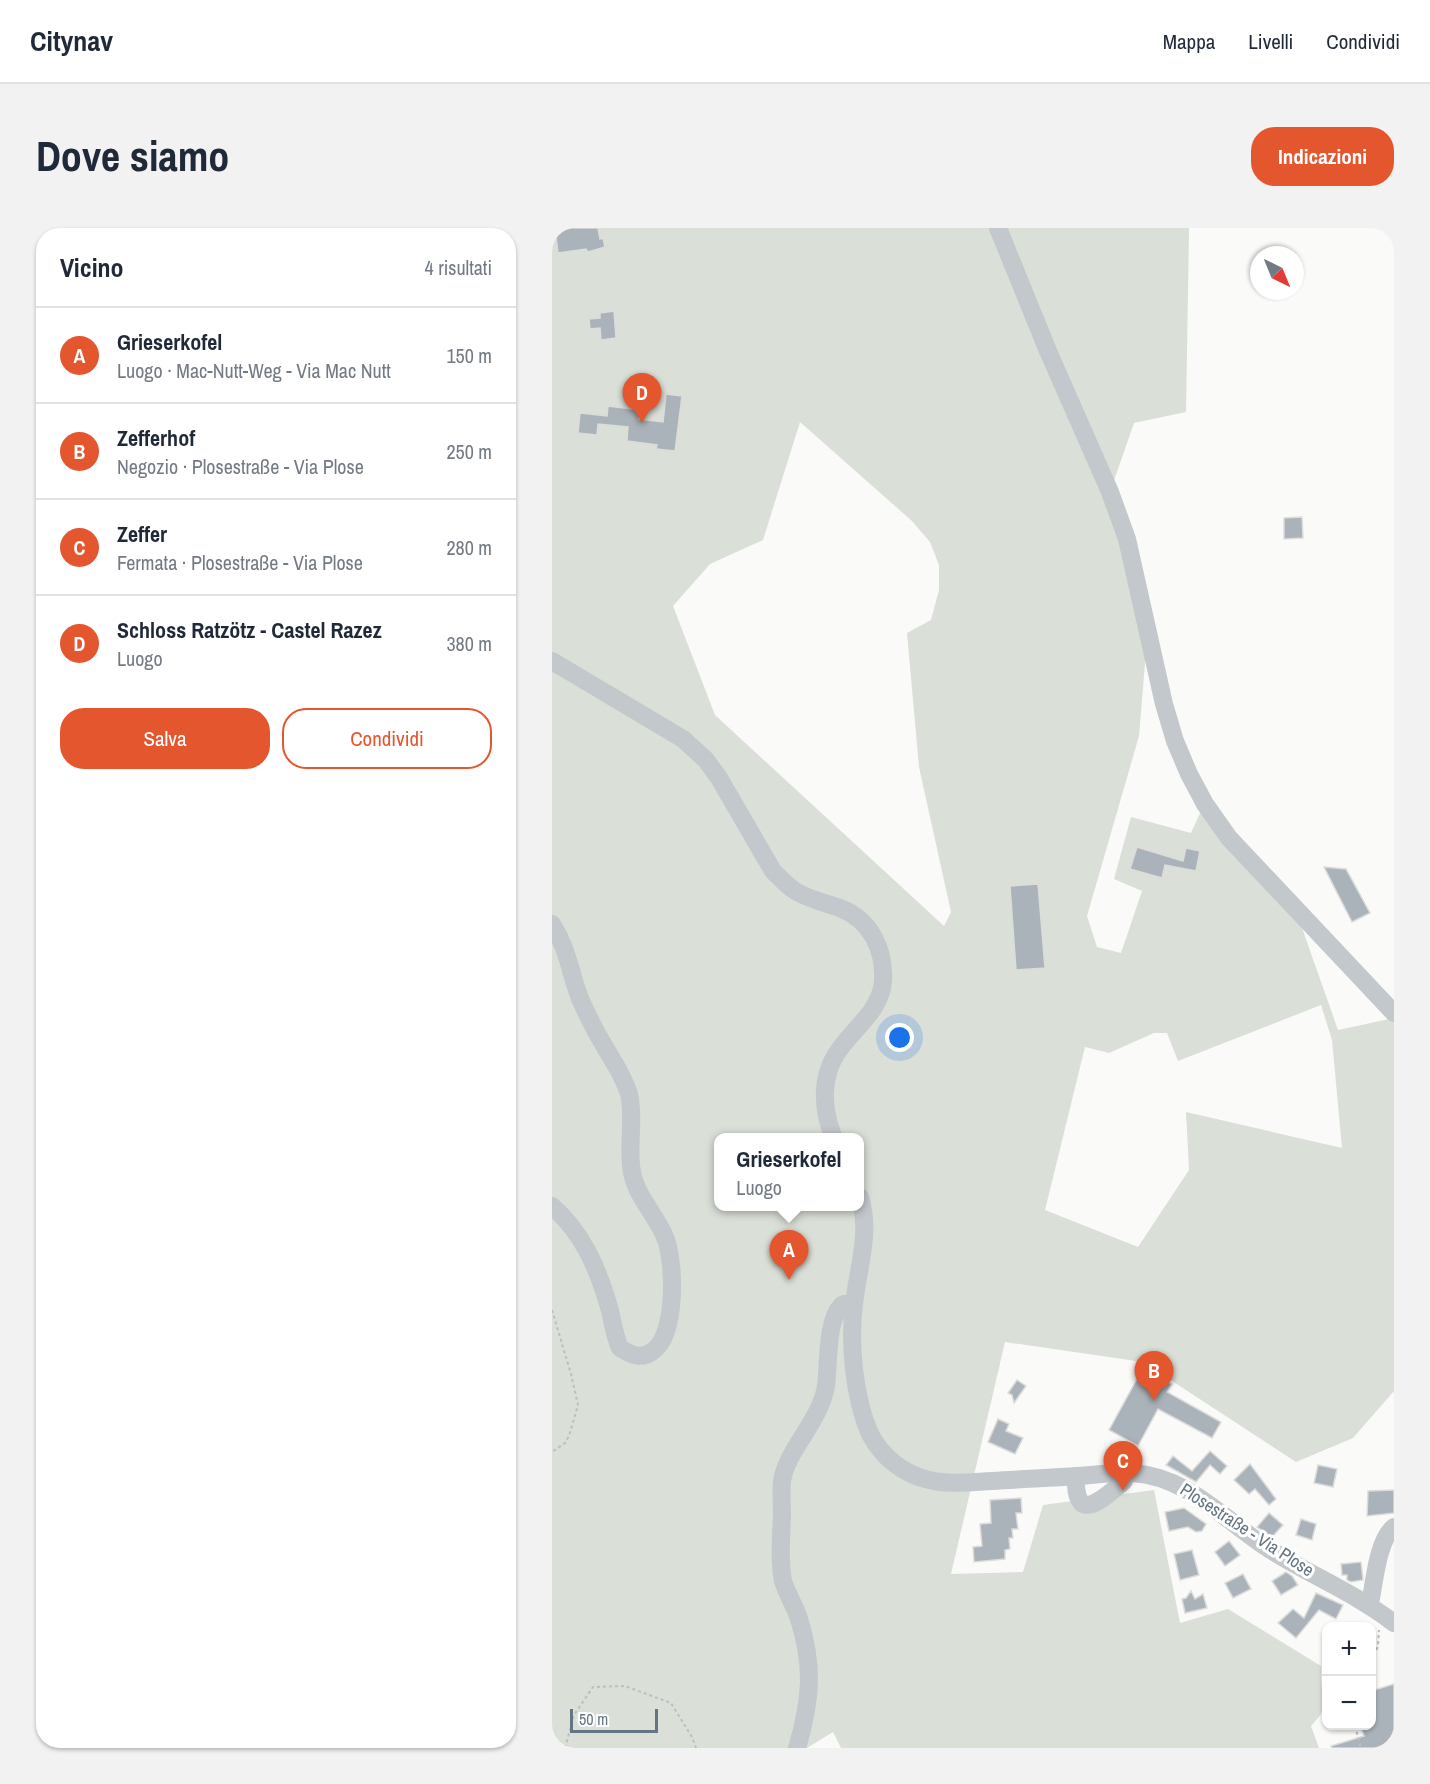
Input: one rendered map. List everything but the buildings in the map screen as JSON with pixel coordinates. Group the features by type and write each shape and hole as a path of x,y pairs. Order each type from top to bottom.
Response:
{"street":[{"path":"998,228 1048,351 1110,492 1127,539 1164,704 1175,741 1189,774 1205,804 1229,838 1394,1013"},
{"path":"552,661 683,739 706,760 719,778 773,871 784,883 798,892 858,917 873,933 883,967 882,985 875,1005 862,1024 838,1050 827,1077 824,1106 832,1133"},
{"path":"552,924 564,945 581,1000 623,1079 629,1095 632,1173 639,1191 665,1238 671,1267 671,1311 661,1344 652,1352 641,1356 631,1355 620,1348 595,1265 572,1227 552,1206"},
{"name":"Plosestraße - Via Plose","path":"863,1211 865,1233 852,1329 854,1365 865,1419 878,1447 901,1469 914,1476 945,1483 1125,1473 1144,1474 1174,1482 1223,1514 1270,1549 1380,1613"},
{"path":"796,1748 808,1707 809,1667 806,1642 784,1582 781,1564 783,1479 792,1456 817,1415 826,1388 832,1325 841,1306 845,1303 854,1304"},
{"path":"1076,1476 1078,1497 1089,1505 1096,1504 1125,1481 1125,1473"},
{"path":"1380,1613 1371,1598 1383,1542 1394,1527"}],"path":[{"path":"552,1310 578,1405 569,1436 565,1443 552,1452"},
{"path":"1376,1650 1380,1613"},
{"path":"566,1748 574,1715 593,1687 625,1686 671,1703 692,1737 696,1748"},
{"path":"1356,1730 1361,1748"}],"shaded area":[{"path":"552,228 1189,228 1186,412 1134,423 1110,492 1148,627 1139,736 1087,916 1097,947 1121,953 1142,891 1114,879 1131,817 1191,833 1201,811 1289,891 1338,1030 1394,1018 1394,1391 1353,1438 1296,1462 1143,1362 1005,1342 951,1574 1023,1572 1043,1505 1154,1490 1180,1623 1228,1609 1321,1666 1322,1710 1311,1726 1319,1748 841,1748 833,1732 807,1748 552,1748","holes":["800,422 912,521 930,542 939,565 939,590 931,620 907,633 919,767 951,912 944,926 715,715 673,606 710,564 763,540","1321,1005 1332,1040 1342,1148 1186,1112 1189,1170 1138,1247 1045,1210 1085,1047 1109,1053 1154,1033 1167,1033 1178,1061"]}],"place":[{"name":"Schloss Ratzötz - Castel Razez","path":"642,423"},
{"name":"Grieserkofel","path":"789,1280"},
{"name":"Zefferhof","path":"1154,1401"},
{"name":"Zeffer","path":"1123,1491"}]}
